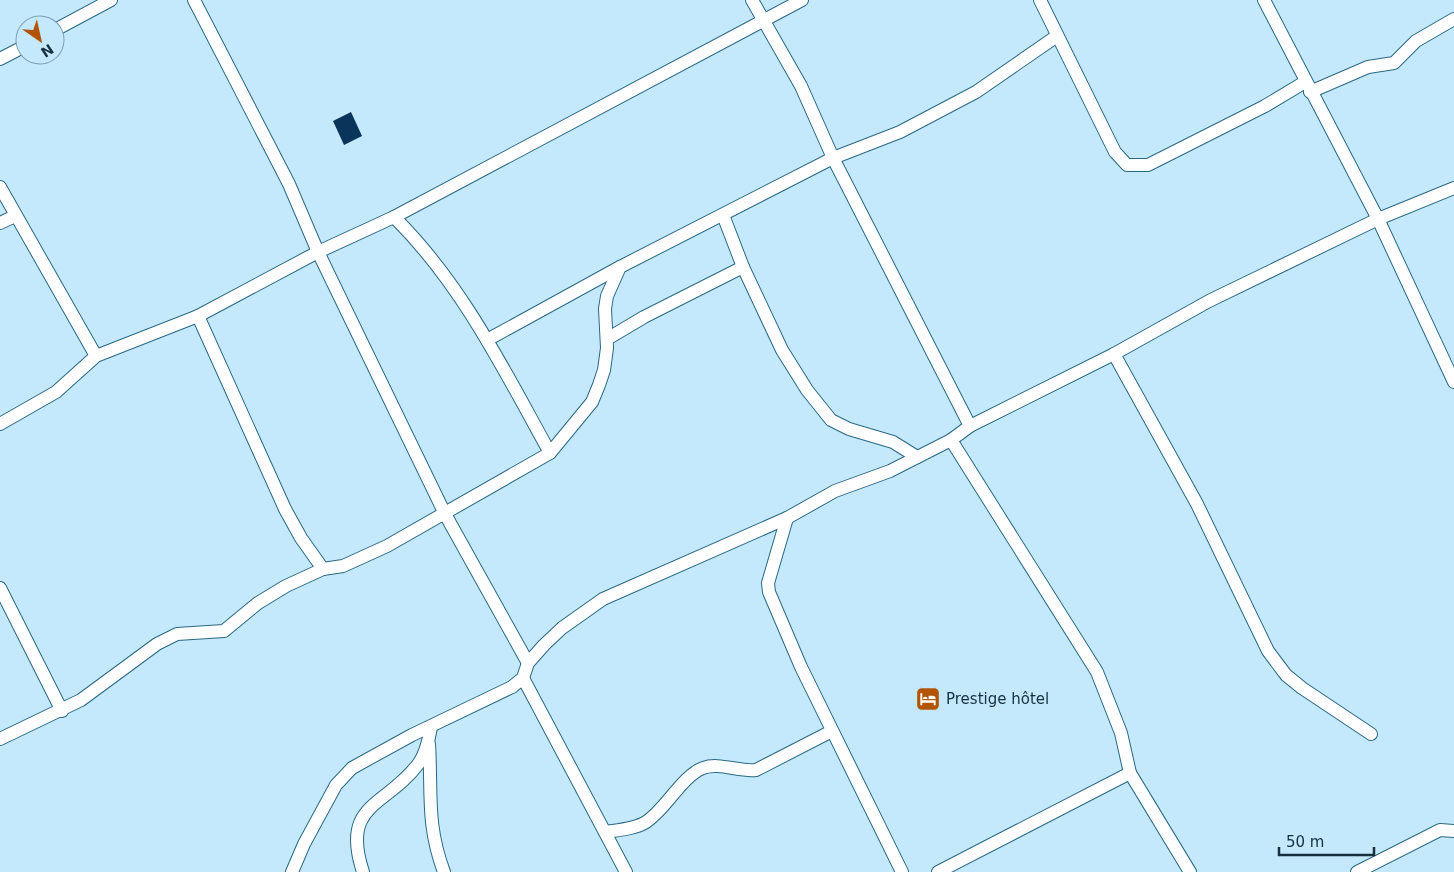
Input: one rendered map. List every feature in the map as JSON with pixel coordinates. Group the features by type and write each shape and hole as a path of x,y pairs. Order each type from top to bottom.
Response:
{"street":[{"path":"65,25 111,0"},
{"path":"194,0 289,184 318,252 446,514 528,663"},
{"path":"752,0 801,86 834,158 970,426"},
{"path":"0,424 56,392 96,356 198,316 318,252 394,217 763,19 802,0"},
{"path":"1040,0 1115,152 1126,165 1148,166 1265,106 1307,87 1368,67 1394,63 1416,41 1454,19"},
{"path":"1264,0 1307,87 1378,220 1454,382"},
{"path":"487,340 620,267 834,158 900,132 976,92 1057,36"},
{"path":"0,59 15,51"},
{"path":"0,187 96,356"},
{"path":"292,872 304,844 342,776 372,757 499,695 523,678 528,663 562,628 603,599 787,518 835,491 869,480 917,457 951,440 970,426 1114,354 1209,301 1378,220 1454,188"},
{"path":"723,215 743,267 782,350 807,390 831,420 849,429 893,442 917,457"},
{"path":"0,223 15,216"},
{"path":"394,217 441,268 487,340 550,453"},
{"path":"0,739 62,711 101,687 157,644 177,634 224,631 258,603 286,586 323,569 354,562 446,514 550,453 592,402 604,370 608,339 607,296 620,267"},
{"path":"608,339 644,317 743,267"},
{"path":"198,316 284,509 301,538 323,569"},
{"path":"1114,354 1197,504 1268,651 1286,675 1370,734"},
{"path":"951,440 1097,672 1121,733 1130,773 1190,872"},
{"path":"787,518 768,583 768,592 832,731 902,872"},
{"path":"0,588 62,711"},
{"path":"523,678 626,872"},
{"path":"431,727 429,741 430,821 435,845 444,872"},
{"path":"605,832 647,822 693,774 704,768 716,766 745,771 756,770 832,731"},
{"path":"362,872 357,843 358,827 362,818 371,806 398,785 420,762 429,741"},
{"path":"938,872 1130,773"},
{"path":"1357,872 1440,830 1454,831"}],"building":[{"path":"351,112 362,136 344,145 333,121"}],"place":[{"name":"Prestige hôtel","path":"928,699"}]}
